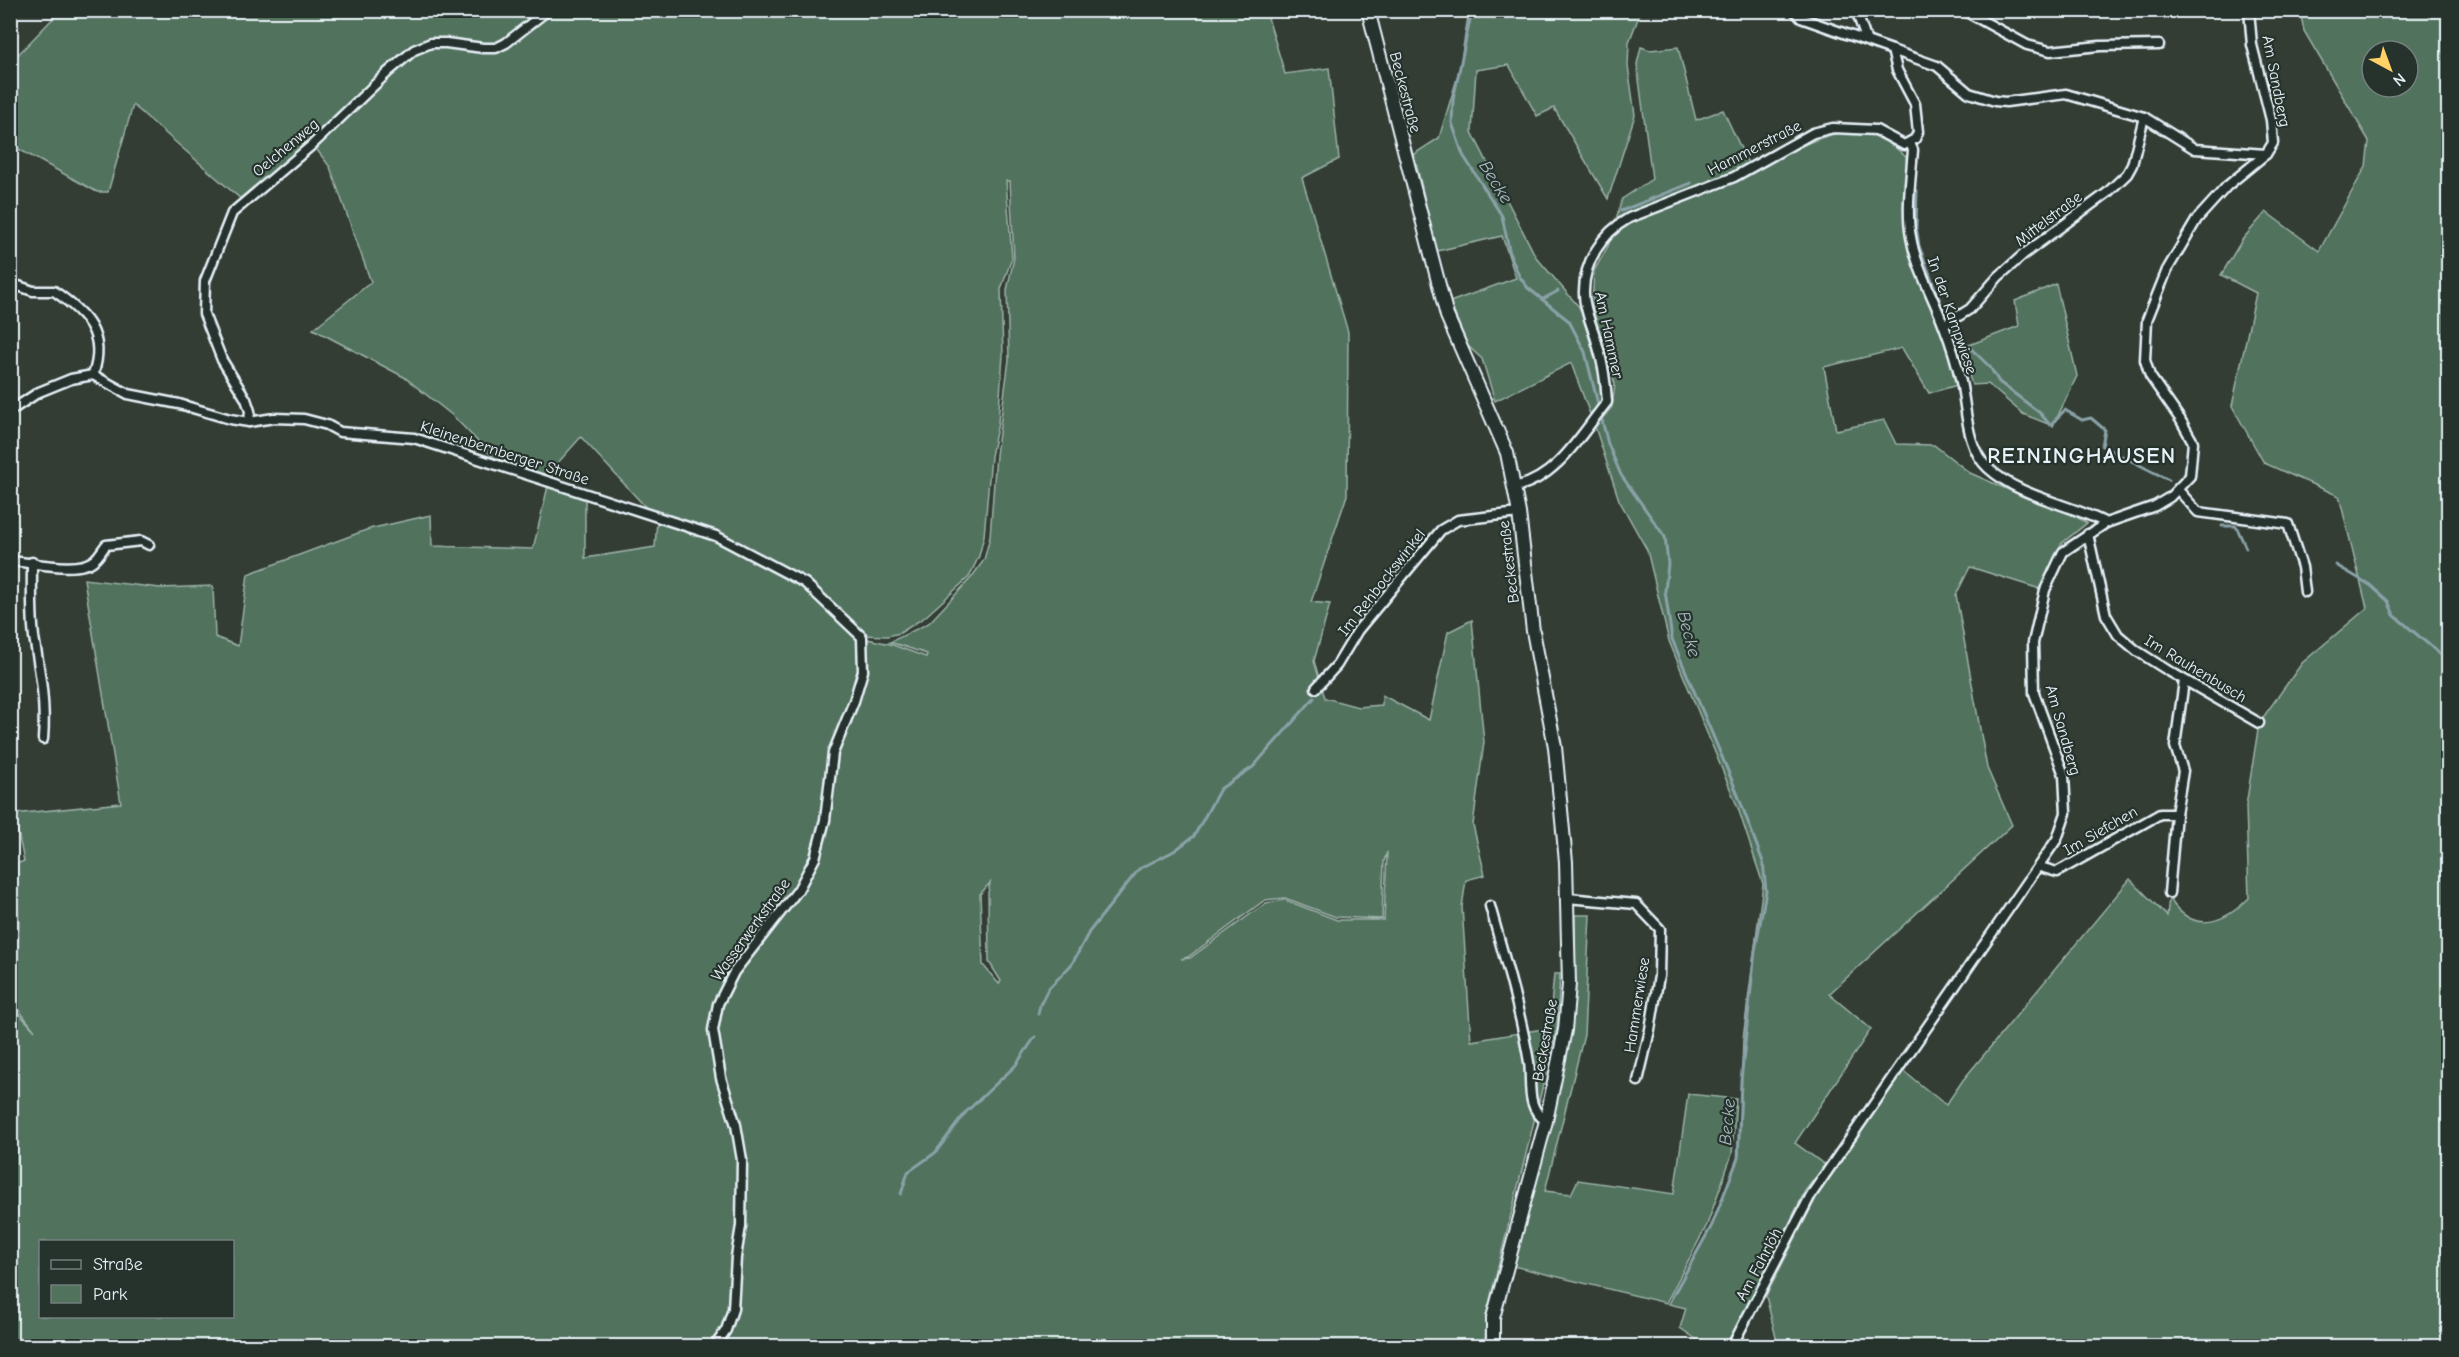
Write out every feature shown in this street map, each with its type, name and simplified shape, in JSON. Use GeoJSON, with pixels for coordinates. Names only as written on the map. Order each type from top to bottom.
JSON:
{"type":"FeatureCollection","features":[{"type":"Feature","properties":{"kind":"main road","name":"Beckestraße"},"geometry":{"type":"LineString","coordinates":[[1369,15],[1447,316],[1507,453],[1519,513],[1533,631],[1555,747],[1566,862],[1569,984],[1565,1030],[1546,1120],[1493,1318],[1493,1347]]}},
{"type":"Feature","properties":{"kind":"street","name":"Oelchenweg"},"geometry":{"type":"LineString","coordinates":[[249,422],[250,411],[246,399],[222,360],[204,314],[205,281],[231,213],[312,145],[414,50],[431,43],[496,48],[506,43],[548,10]]}},
{"type":"Feature","properties":{"kind":"street"},"geometry":{"type":"LineString","coordinates":[[1794,10],[1801,18],[1866,39],[1937,66],[1969,93],[1995,101],[2006,102],[2066,94],[2144,117],[2195,149],[2266,154]]}},
{"type":"Feature","properties":{"kind":"street"},"geometry":{"type":"LineString","coordinates":[[1856,10],[1866,39]]}},
{"type":"Feature","properties":{"kind":"street"},"geometry":{"type":"LineString","coordinates":[[1963,10],[2027,45],[2050,51],[2100,46],[2159,45]]}},
{"type":"Feature","properties":{"kind":"street","name":"Am Sandberg"},"geometry":{"type":"LineString","coordinates":[[2249,10],[2252,45],[2273,131],[2273,143],[2266,154]]}},
{"type":"Feature","properties":{"kind":"street"},"geometry":{"type":"LineString","coordinates":[[1892,50],[1897,70],[1915,104],[1918,132],[1911,143]]}},
{"type":"Feature","properties":{"kind":"street","name":"Mittelstraße"},"geometry":{"type":"LineString","coordinates":[[1944,325],[1970,309],[1998,277],[2024,254],[2107,193],[2127,174],[2132,165],[2144,117]]}},
{"type":"Feature","properties":{"kind":"street","name":"Hammerstraße"},"geometry":{"type":"LineString","coordinates":[[1617,226],[1629,218],[1734,177],[1813,133],[1833,128],[1863,128],[1876,130],[1905,145],[1911,143]]}},
{"type":"Feature","properties":{"kind":"street","name":"In der Kampwiese"},"geometry":{"type":"LineString","coordinates":[[1911,143],[1910,236],[1926,286],[1944,325],[1978,456],[1988,468],[2024,492],[2086,512],[2106,523]]}},
{"type":"Feature","properties":{"kind":"street"},"geometry":{"type":"LineString","coordinates":[[2266,154],[2227,186],[2197,219],[2167,270],[2147,320],[2145,360],[2150,376],[2193,442],[2190,476],[2178,491],[2191,507],[2201,513],[2288,524],[2302,567],[2305,592]]}},
{"type":"Feature","properties":{"kind":"street","name":"Am Hammer"},"geometry":{"type":"LineString","coordinates":[[1514,487],[1529,484],[1551,469],[1607,402],[1606,384],[1598,345],[1586,308],[1584,293],[1587,272],[1593,257],[1601,242],[1617,226]]}},
{"type":"Feature","properties":{"kind":"street"},"geometry":{"type":"LineString","coordinates":[[10,284],[33,291],[54,291],[83,317],[95,331],[98,340],[97,364],[93,375],[71,379],[39,392],[10,411]]}},
{"type":"Feature","properties":{"kind":"street","name":"Kleinenbernberger Straße"},"geometry":{"type":"LineString","coordinates":[[93,375],[128,394],[249,422],[274,418],[304,419],[327,425],[340,432],[414,438],[716,536],[805,583],[862,637]]}},
{"type":"Feature","properties":{"kind":"street","name":"Am Sandberg"},"geometry":{"type":"LineString","coordinates":[[1811,1195],[2058,838],[2066,813],[2064,775],[2034,693],[2033,642],[2045,590],[2063,552],[2106,523],[2155,506],[2178,491]]}},
{"type":"Feature","properties":{"kind":"street","name":"Im Rehbockswinkel"},"geometry":{"type":"LineString","coordinates":[[1316,688],[1337,666],[1358,630],[1441,530],[1458,520],[1519,513]]}},
{"type":"Feature","properties":{"kind":"street","name":"Im Rauhenbusch"},"geometry":{"type":"LineString","coordinates":[[2088,534],[2106,615],[2118,635],[2137,651],[2184,681],[2259,723]]}},
{"type":"Feature","properties":{"kind":"street"},"geometry":{"type":"LineString","coordinates":[[10,561],[66,567],[84,566],[93,561],[106,545],[141,540],[149,545]]}},
{"type":"Feature","properties":{"kind":"street"},"geometry":{"type":"LineString","coordinates":[[32,562],[34,636],[43,683],[45,716],[43,739]]}},
{"type":"Feature","properties":{"kind":"street","name":"Wasserwerkstraße"},"geometry":{"type":"LineString","coordinates":[[715,1347],[726,1330],[734,1309],[736,1257],[741,1226],[742,1160],[736,1125],[721,1078],[713,1030],[718,1004],[734,972],[798,890],[815,858],[825,820],[833,753],[854,702],[863,670],[862,637]]}},
{"type":"Feature","properties":{"kind":"street"},"geometry":{"type":"LineString","coordinates":[[2169,893],[2176,814],[2183,771],[2175,746],[2184,681]]}},
{"type":"Feature","properties":{"kind":"street","name":"Im Siefchen"},"geometry":{"type":"LineString","coordinates":[[2040,867],[2057,872],[2160,814],[2176,814]]}},
{"type":"Feature","properties":{"kind":"street","name":"Hammerwiese"},"geometry":{"type":"LineString","coordinates":[[1568,898],[1636,904],[1660,929],[1659,976],[1638,1081]]}},
{"type":"Feature","properties":{"kind":"street","name":"Beckestraße"},"geometry":{"type":"LineString","coordinates":[[1490,906],[1521,1022],[1529,1064],[1532,1105],[1536,1114],[1546,1120]]}},
{"type":"Feature","properties":{"kind":"street","name":"Am Fahrlöh"},"geometry":{"type":"LineString","coordinates":[[1732,1347],[1811,1195]]}},
{"type":"Feature","properties":{"kind":"green space"},"geometry":{"type":"Polygon","coordinates":[[[60,11],[546,11],[496,46],[464,43],[414,49],[329,128],[242,200],[133,105],[108,192],[97,192],[11,145],[10,63],[60,11]]]}},
{"type":"Feature","properties":{"kind":"green space"},"geometry":{"type":"Polygon","coordinates":[[[550,11],[1266,11],[1285,74],[1329,68],[1339,159],[1302,178],[1348,332],[1347,495],[1311,602],[1330,604],[1314,661],[1325,698],[1358,707],[1382,705],[1382,695],[1429,720],[1448,632],[1472,620],[1484,742],[1473,825],[1485,875],[1466,880],[1462,907],[1471,1041],[1549,1028],[1554,974],[1560,974],[1557,1028],[1486,1316],[1485,1346],[1417,1346],[1409,1338],[1401,1346],[11,1346],[10,875],[16,924],[13,1007],[35,1031],[16,1006],[19,924],[14,865],[24,861],[14,814],[121,803],[84,579],[160,588],[213,586],[215,637],[238,646],[248,574],[369,529],[431,515],[432,546],[533,549],[548,486],[585,496],[585,558],[655,547],[657,520],[714,539],[803,585],[858,639],[866,671],[863,638],[890,644],[926,657],[927,654],[890,642],[929,623],[971,578],[984,560],[990,537],[996,455],[1009,360],[1007,290],[1014,258],[1010,181],[1006,181],[1012,258],[1001,289],[1003,355],[998,423],[991,456],[984,536],[979,556],[969,577],[925,617],[900,633],[887,636],[863,635],[807,579],[717,534],[652,514],[581,437],[547,475],[493,457],[453,416],[404,377],[313,329],[371,282],[330,167],[314,146],[415,52],[432,45],[495,50],[550,11]],[[1387,852],[1384,861],[1382,919],[1336,917],[1285,898],[1265,900],[1188,957],[1181,959],[1190,958],[1266,903],[1285,900],[1337,920],[1384,920],[1387,852]],[[990,883],[980,894],[983,965],[999,984],[1001,981],[989,962],[988,893],[990,883]]]}},
{"type":"Feature","properties":{"kind":"green space"},"geometry":{"type":"Polygon","coordinates":[[[1469,11],[1641,11],[1629,42],[1628,66],[1635,115],[1608,199],[1554,108],[1537,116],[1509,65],[1476,70],[1472,132],[1536,257],[1580,308],[1602,381],[1603,400],[1590,414],[1571,363],[1495,401],[1482,359],[1468,346],[1450,302],[1516,278],[1502,236],[1437,251],[1414,154],[1439,138],[1459,72],[1469,11]]]}},
{"type":"Feature","properties":{"kind":"green space"},"geometry":{"type":"Polygon","coordinates":[[[2300,11],[2448,11],[2448,1346],[1778,1346],[1766,1296],[1817,1196],[1902,1070],[1946,1105],[1963,1080],[2130,879],[2167,916],[2169,898],[2178,910],[2198,921],[2208,922],[2219,919],[2249,898],[2246,806],[2259,723],[2302,663],[2367,608],[2339,496],[2264,463],[2232,406],[2256,293],[2221,275],[2242,240],[2266,212],[2319,251],[2366,166],[2369,141],[2304,31],[2300,11]]]}},
{"type":"Feature","properties":{"kind":"green space"},"geometry":{"type":"Polygon","coordinates":[[[1641,47],[1650,50],[1678,47],[1696,120],[1723,110],[1752,172],[1797,148],[1830,135],[1847,132],[1863,132],[1879,137],[1906,157],[1911,199],[1910,236],[1961,384],[1929,393],[1902,348],[1824,367],[1836,430],[1884,420],[1896,444],[1934,445],[1970,473],[2018,494],[2064,510],[2087,523],[2061,544],[2040,589],[1970,567],[1956,595],[1987,768],[2012,825],[1829,994],[1871,1029],[1795,1143],[1825,1165],[1805,1191],[1729,1346],[1706,1346],[1680,1328],[1686,1308],[1669,1304],[1712,1225],[1739,1154],[1743,1039],[1763,884],[1738,808],[1669,641],[1647,550],[1619,500],[1595,427],[1612,407],[1615,384],[1592,307],[1594,271],[1608,246],[1622,199],[1652,179],[1637,64],[1641,47]]]}},
{"type":"Feature","properties":{"kind":"green space"},"geometry":{"type":"Polygon","coordinates":[[[2056,284],[2077,376],[2053,426],[2023,414],[1988,384],[1972,385],[1961,348],[2019,326],[2015,301],[2056,284]]]}},
{"type":"Feature","properties":{"kind":"green space"},"geometry":{"type":"Polygon","coordinates":[[[1575,915],[1590,915],[1584,1035],[1545,1191],[1571,1194],[1578,1180],[1674,1194],[1688,1094],[1736,1099],[1732,1154],[1707,1225],[1666,1303],[1513,1266],[1546,1149],[1571,1030],[1575,987],[1575,915]]]}},
{"type":"Feature","properties":{"kind":"waterway","name":"Becke"},"geometry":{"type":"LineString","coordinates":[[1472,10],[1453,100],[1452,123],[1463,155],[1502,216],[1510,254],[1519,276],[1528,288],[1569,321],[1585,352],[1608,444],[1621,475],[1665,537],[1668,564],[1665,591],[1672,639],[1736,790],[1763,862],[1766,891],[1755,951],[1741,1080],[1738,1158],[1712,1225],[1672,1297]]}},
{"type":"Feature","properties":{"kind":"waterway"},"geometry":{"type":"LineString","coordinates":[[1621,211],[1691,183]]}},
{"type":"Feature","properties":{"kind":"waterway"},"geometry":{"type":"LineString","coordinates":[[1917,191],[1916,226],[1919,246],[1944,312]]}},
{"type":"Feature","properties":{"kind":"waterway"},"geometry":{"type":"LineString","coordinates":[[1543,299],[1558,291]]}},
{"type":"Feature","properties":{"kind":"waterway"},"geometry":{"type":"LineString","coordinates":[[1960,338],[1990,367],[1999,382],[2040,413],[2050,425],[2065,410],[2082,420],[2091,418],[2105,430],[2102,446],[2169,480]]}},
{"type":"Feature","properties":{"kind":"waterway"},"geometry":{"type":"LineString","coordinates":[[2222,526],[2236,526],[2246,548]]}},
{"type":"Feature","properties":{"kind":"waterway"},"geometry":{"type":"LineString","coordinates":[[2336,565],[2370,585],[2388,601],[2394,615],[2448,661]]}},
{"type":"Feature","properties":{"kind":"waterway"},"geometry":{"type":"LineString","coordinates":[[1038,1014],[1048,989],[1072,964],[1089,932],[1139,869],[1174,851],[1194,836],[1220,789],[1253,767],[1314,698]]}},
{"type":"Feature","properties":{"kind":"waterway"},"geometry":{"type":"LineString","coordinates":[[901,1194],[908,1172],[935,1153],[966,1112],[1015,1066],[1035,1037]]}},
{"type":"Feature","properties":{"kind":"district","name":"REININGHAUSEN"},"geometry":{"type":"Point","coordinates":[2082,455]}}]}
